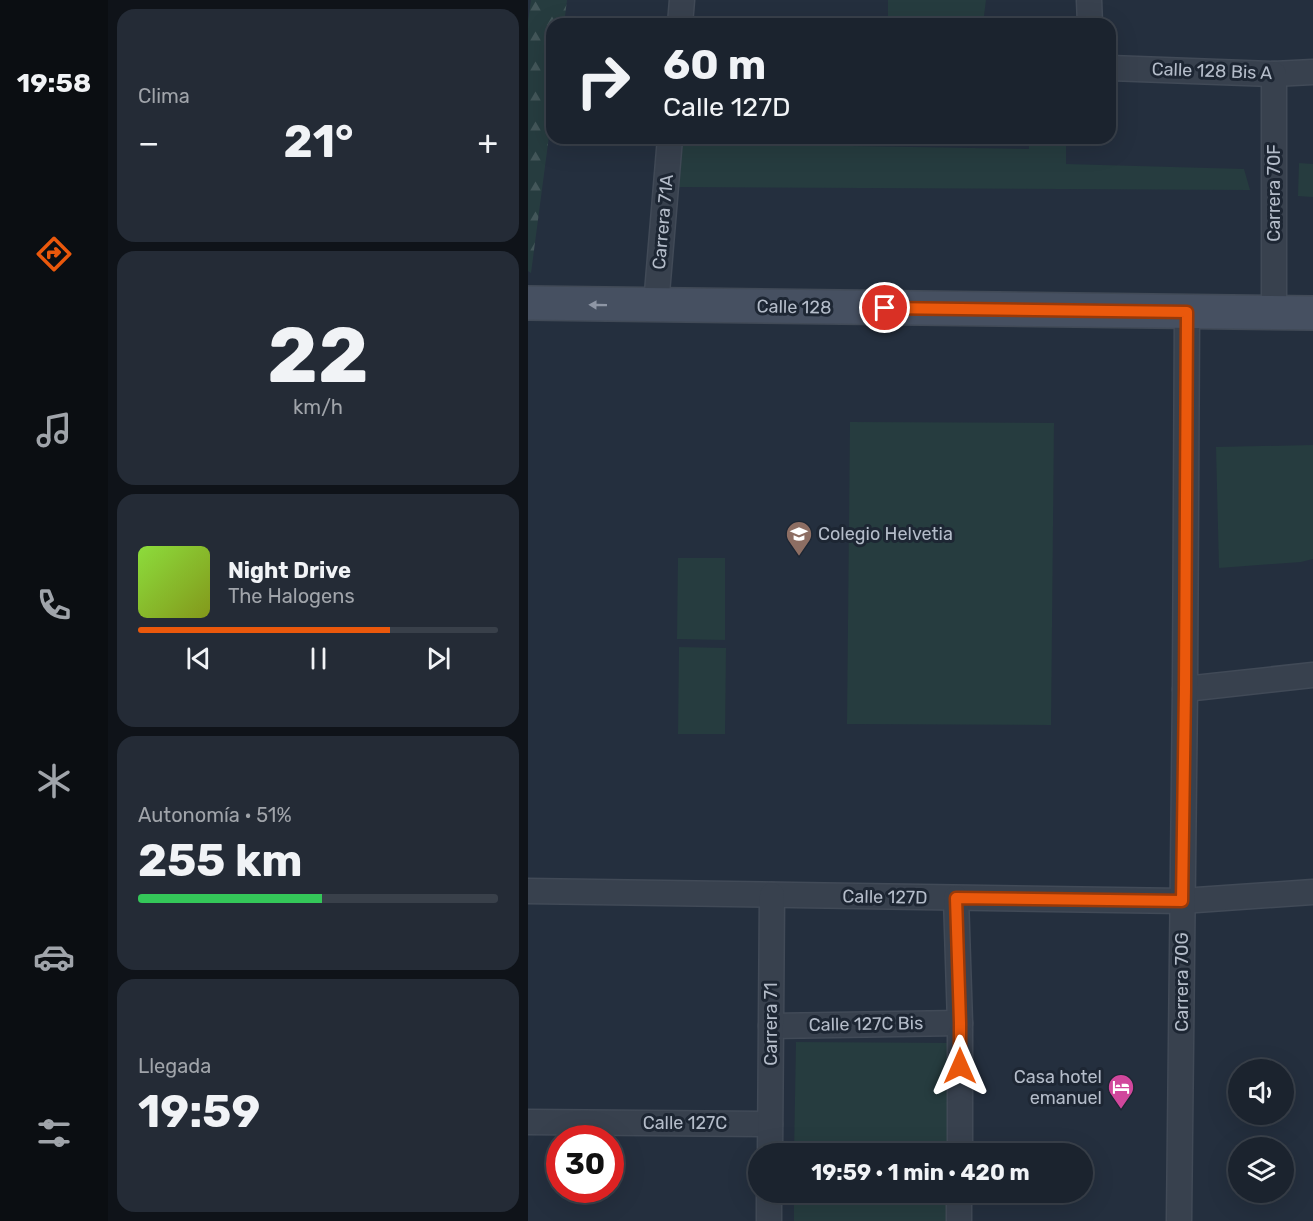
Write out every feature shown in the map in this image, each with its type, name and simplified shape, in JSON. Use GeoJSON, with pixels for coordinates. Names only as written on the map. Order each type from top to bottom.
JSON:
{"type":"FeatureCollection","features":[{"type":"Feature","properties":{"kind":"street"},"geometry":{"type":"LineString","coordinates":[[680,18],[681,0]]}},
{"type":"Feature","properties":{"kind":"street"},"geometry":{"type":"LineString","coordinates":[[1089,0],[1090,18]]}},
{"type":"Feature","properties":{"kind":"street","name":"Calle 128 Bis A"},"geometry":{"type":"LineString","coordinates":[[1116,68],[1274,74],[1313,72]]}},
{"type":"Feature","properties":{"kind":"street","name":"Carrera 70F"},"geometry":{"type":"LineString","coordinates":[[1274,74],[1274,313]]}},
{"type":"Feature","properties":{"kind":"street","name":"Carrera 71A"},"geometry":{"type":"LineString","coordinates":[[656,305],[669,144]]}},
{"type":"Feature","properties":{"kind":"street","name":"Calle 128"},"geometry":{"type":"LineString","coordinates":[[528,303],[1313,313]]}},
{"type":"Feature","properties":{"kind":"street","name":"Carrera 70G"},"geometry":{"type":"LineString","coordinates":[[1179,1221],[1187,312]]}},
{"type":"Feature","properties":{"kind":"street"},"geometry":{"type":"LineString","coordinates":[[1185,689],[1313,675]]}},
{"type":"Feature","properties":{"kind":"street","name":"Calle 127D"},"geometry":{"type":"LineString","coordinates":[[528,891],[1182,901],[1313,892]]}},
{"type":"Feature","properties":{"kind":"street","name":"Carrera 71"},"geometry":{"type":"LineString","coordinates":[[770,1143],[772,895]]}},
{"type":"Feature","properties":{"kind":"street"},"geometry":{"type":"LineString","coordinates":[[956,898],[960,1023],[960,1143]]}},
{"type":"Feature","properties":{"kind":"street","name":"Calle 127C Bis"},"geometry":{"type":"LineString","coordinates":[[771,1026],[960,1023]]}},
{"type":"Feature","properties":{"kind":"street","name":"Calle 127C"},"geometry":{"type":"LineString","coordinates":[[528,1122],[770,1124]]}},
{"type":"Feature","properties":{"kind":"street"},"geometry":{"type":"LineString","coordinates":[[769,1203],[769,1221]]}},
{"type":"Feature","properties":{"kind":"street"},"geometry":{"type":"LineString","coordinates":[[959,1221],[960,1203]]}},
{"type":"Feature","properties":{"kind":"green space"},"geometry":{"type":"Polygon","coordinates":[[[531,0],[567,0],[565,18],[546,18],[546,144],[548,144],[531,273],[528,271],[528,22],[531,0]]]}},
{"type":"Feature","properties":{"kind":"green space"},"geometry":{"type":"Polygon","coordinates":[[[888,0],[986,0],[984,18],[888,18],[888,0]]]}},
{"type":"Feature","properties":{"kind":"green space"},"geometry":{"type":"Polygon","coordinates":[[[681,144],[1029,149],[1029,144],[1066,144],[1066,164],[1244,169],[1250,190],[676,187],[681,144]]]}},
{"type":"Feature","properties":{"kind":"green space"},"geometry":{"type":"Polygon","coordinates":[[[1299,163],[1313,164],[1313,197],[1298,196],[1299,163]]]}},
{"type":"Feature","properties":{"kind":"green space"},"geometry":{"type":"Polygon","coordinates":[[[850,422],[1054,423],[1051,725],[847,724],[850,422]]]}},
{"type":"Feature","properties":{"kind":"green space"},"geometry":{"type":"Polygon","coordinates":[[[1313,445],[1313,559],[1301,562],[1219,568],[1216,447],[1313,445]]]}},
{"type":"Feature","properties":{"kind":"green space"},"geometry":{"type":"Polygon","coordinates":[[[678,558],[725,558],[725,640],[677,639],[678,558]]]}},
{"type":"Feature","properties":{"kind":"green space"},"geometry":{"type":"Polygon","coordinates":[[[679,647],[726,648],[725,734],[678,734],[679,647]]]}},
{"type":"Feature","properties":{"kind":"green space"},"geometry":{"type":"Polygon","coordinates":[[[796,1042],[953,1043],[951,1143],[794,1143],[796,1042]]]}},
{"type":"Feature","properties":{"kind":"green space"},"geometry":{"type":"Polygon","coordinates":[[[794,1203],[951,1203],[950,1221],[794,1221],[794,1203]]]}},
{"type":"Feature","properties":{"kind":"place","name":"Colegio Helvetia"},"geometry":{"type":"Point","coordinates":[799,557]}},
{"type":"Feature","properties":{"kind":"place","name":"Casa hotel emanuel"},"geometry":{"type":"Point","coordinates":[1121,1110]}},
{"type":"Feature","properties":{"kind":"route"},"geometry":{"type":"LineString","coordinates":[[885,308],[1187,312],[1182,901],[956,898],[960,1066]]}}]}
